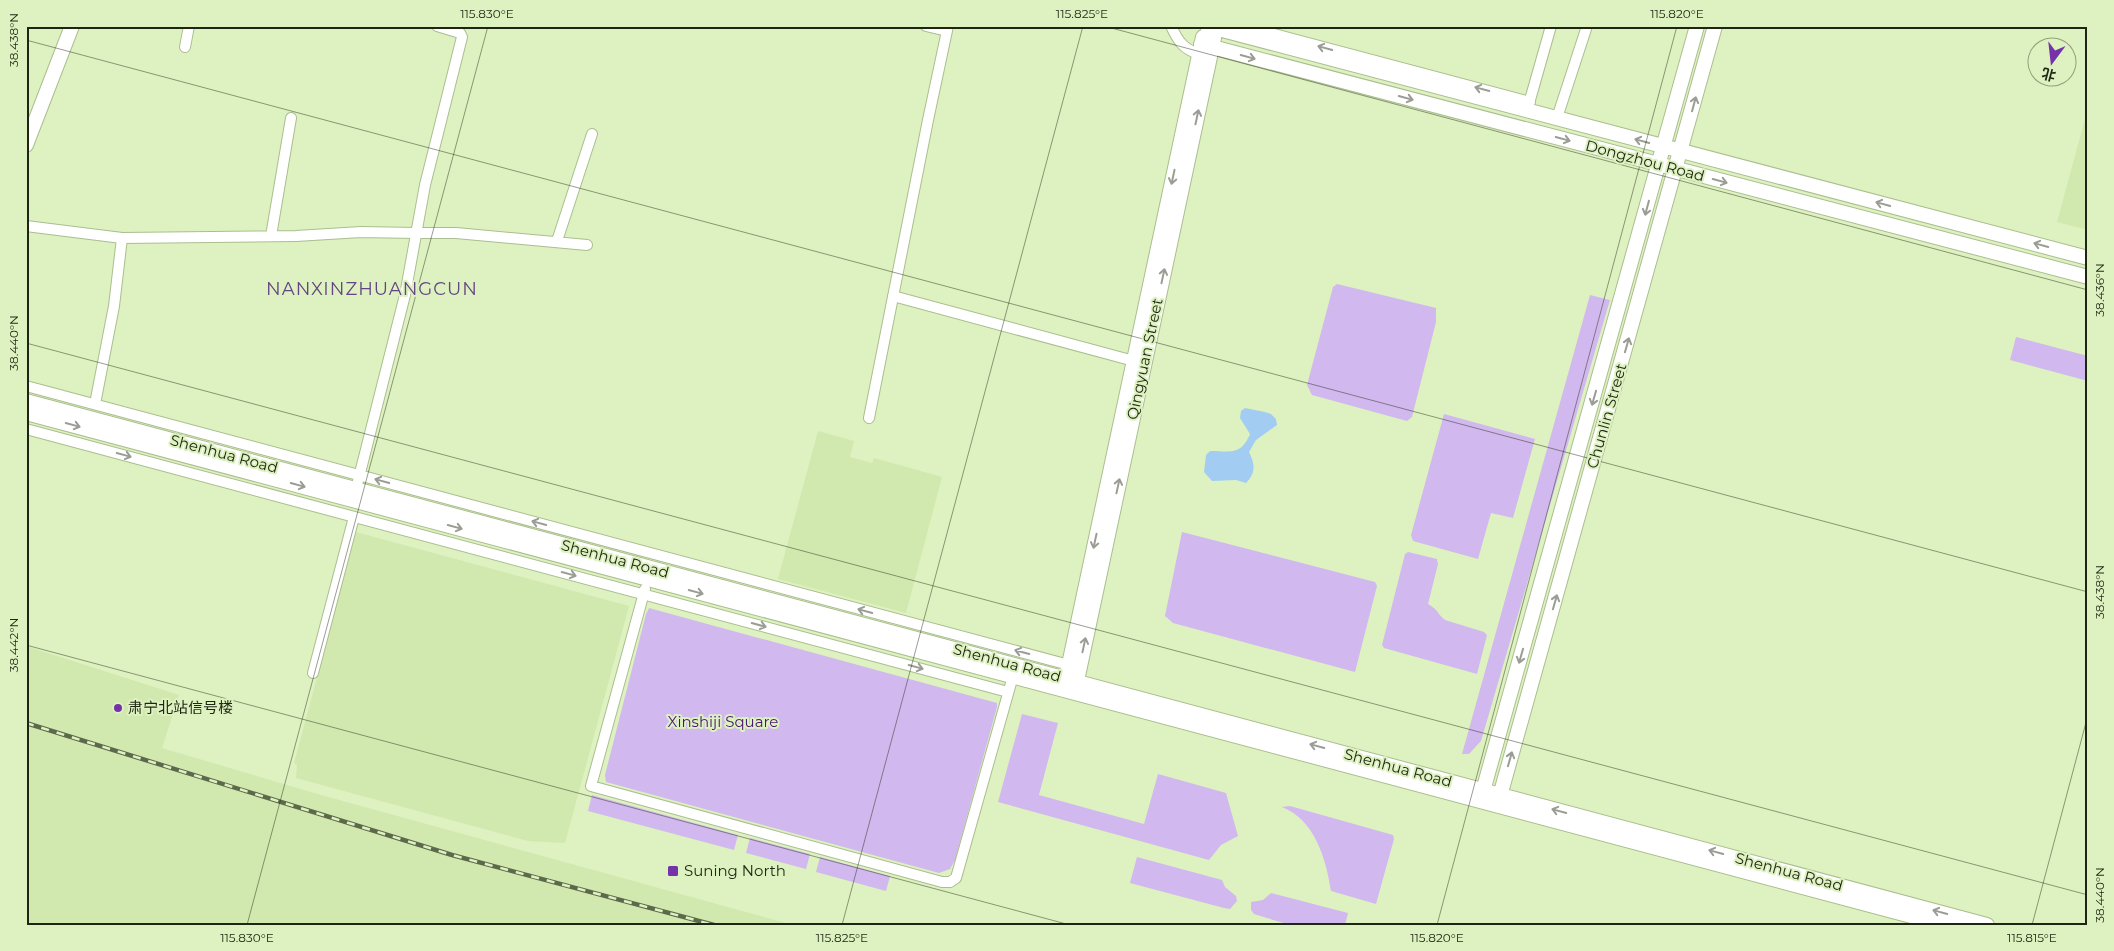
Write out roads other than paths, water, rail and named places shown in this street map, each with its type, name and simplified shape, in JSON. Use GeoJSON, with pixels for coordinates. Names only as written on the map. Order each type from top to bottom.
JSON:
{"type":"FeatureCollection","features":[{"type":"Feature","properties":{"kind":"main road"},"geometry":{"type":"LineString","coordinates":[[26,145],[72,26]]}},
{"type":"Feature","properties":{"kind":"main road","name":"Chunlin Street"},"geometry":{"type":"LineString","coordinates":[[1482,796],[1697,26]]}},
{"type":"Feature","properties":{"kind":"main road","name":"Chunlin Street"},"geometry":{"type":"LineString","coordinates":[[1499,800],[1716,26]]}},
{"type":"Feature","properties":{"kind":"main road","name":"Qingyuan Street"},"geometry":{"type":"LineString","coordinates":[[1070,686],[1069,665],[1134,361],[1204,49],[1211,27]]}},
{"type":"Feature","properties":{"kind":"main road","name":"Dongzhou Road"},"geometry":{"type":"LineString","coordinates":[[1211,27],[1268,34],[1528,106],[1557,118],[2088,258]]}},
{"type":"Feature","properties":{"kind":"main road","name":"Qingyuan Street"},"geometry":{"type":"LineString","coordinates":[[1070,686],[1204,49]]}},
{"type":"Feature","properties":{"kind":"main road","name":"Dongzhou Road"},"geometry":{"type":"LineString","coordinates":[[1204,49],[1676,169],[2088,278]]}},
{"type":"Feature","properties":{"kind":"main road","name":"Shenhua Road"},"geometry":{"type":"LineString","coordinates":[[26,401],[356,489],[1070,686],[1482,796],[1987,925]]}},
{"type":"Feature","properties":{"kind":"main road","name":"Shenhua Road"},"geometry":{"type":"LineString","coordinates":[[26,413],[1013,676],[1070,686]]}},
{"type":"Feature","properties":{"kind":"main road","name":"Shenhua Road"},"geometry":{"type":"LineString","coordinates":[[1499,800],[1945,925]]}},
{"type":"Feature","properties":{"kind":"street"},"geometry":{"type":"LineString","coordinates":[[185,47],[188,26]]}},
{"type":"Feature","properties":{"kind":"street"},"geometry":{"type":"LineString","coordinates":[[356,489],[405,296],[416,232],[462,37],[460,33],[436,26]]}},
{"type":"Feature","properties":{"kind":"street"},"geometry":{"type":"LineString","coordinates":[[869,418],[948,28],[926,26]]}},
{"type":"Feature","properties":{"kind":"street"},"geometry":{"type":"LineString","coordinates":[[1171,26],[1177,40],[1183,47],[1188,50],[1204,49]]}},
{"type":"Feature","properties":{"kind":"street"},"geometry":{"type":"LineString","coordinates":[[1244,26],[1268,34]]}},
{"type":"Feature","properties":{"kind":"street"},"geometry":{"type":"LineString","coordinates":[[1528,106],[1551,26]]}},
{"type":"Feature","properties":{"kind":"street"},"geometry":{"type":"LineString","coordinates":[[1557,118],[1587,26]]}},
{"type":"Feature","properties":{"kind":"street"},"geometry":{"type":"LineString","coordinates":[[271,236],[291,118]]}},
{"type":"Feature","properties":{"kind":"street"},"geometry":{"type":"LineString","coordinates":[[557,241],[592,134]]}},
{"type":"Feature","properties":{"kind":"street"},"geometry":{"type":"LineString","coordinates":[[26,226],[122,238],[416,232],[456,233],[557,241],[587,246]]}},
{"type":"Feature","properties":{"kind":"street"},"geometry":{"type":"LineString","coordinates":[[95,404],[114,306],[122,238]]}},
{"type":"Feature","properties":{"kind":"street"},"geometry":{"type":"LineString","coordinates":[[893,296],[1134,361]]}},
{"type":"Feature","properties":{"kind":"street"},"geometry":{"type":"LineString","coordinates":[[26,386],[1069,665]]}},
{"type":"Feature","properties":{"kind":"street"},"geometry":{"type":"LineString","coordinates":[[26,429],[1008,692]]}},
{"type":"Feature","properties":{"kind":"street"},"geometry":{"type":"LineString","coordinates":[[313,673],[354,517]]}},
{"type":"Feature","properties":{"kind":"street"},"geometry":{"type":"LineString","coordinates":[[648,579],[591,786],[942,882],[950,882],[956,878],[1013,676]]}},
{"type":"Feature","properties":{"kind":"water"},"geometry":{"type":"Polygon","coordinates":[[[1245,408],[1271,414],[1276,419],[1277,425],[1256,440],[1249,452],[1254,468],[1252,476],[1246,483],[1236,480],[1212,481],[1204,472],[1206,455],[1210,451],[1234,451],[1243,446],[1250,434],[1240,418],[1241,411],[1245,408]]]}},
{"type":"Feature","properties":{"kind":"railway"},"geometry":{"type":"LineString","coordinates":[[26,723],[452,855],[714,925]]}},
{"type":"Feature","properties":{"kind":"place","name":"肃宁北站信号楼"},"geometry":{"type":"Point","coordinates":[118,708]}},
{"type":"Feature","properties":{"kind":"place","name":"Suning North"},"geometry":{"type":"Point","coordinates":[673,871]}},
{"type":"Feature","properties":{"kind":"district","name":"NANXINZHUANGCUN"},"geometry":{"type":"Point","coordinates":[372,289]}},
{"type":"Feature","properties":{"kind":"park label","name":"Xinshiji Square"},"geometry":{"type":"Point","coordinates":[723,722]}}]}
